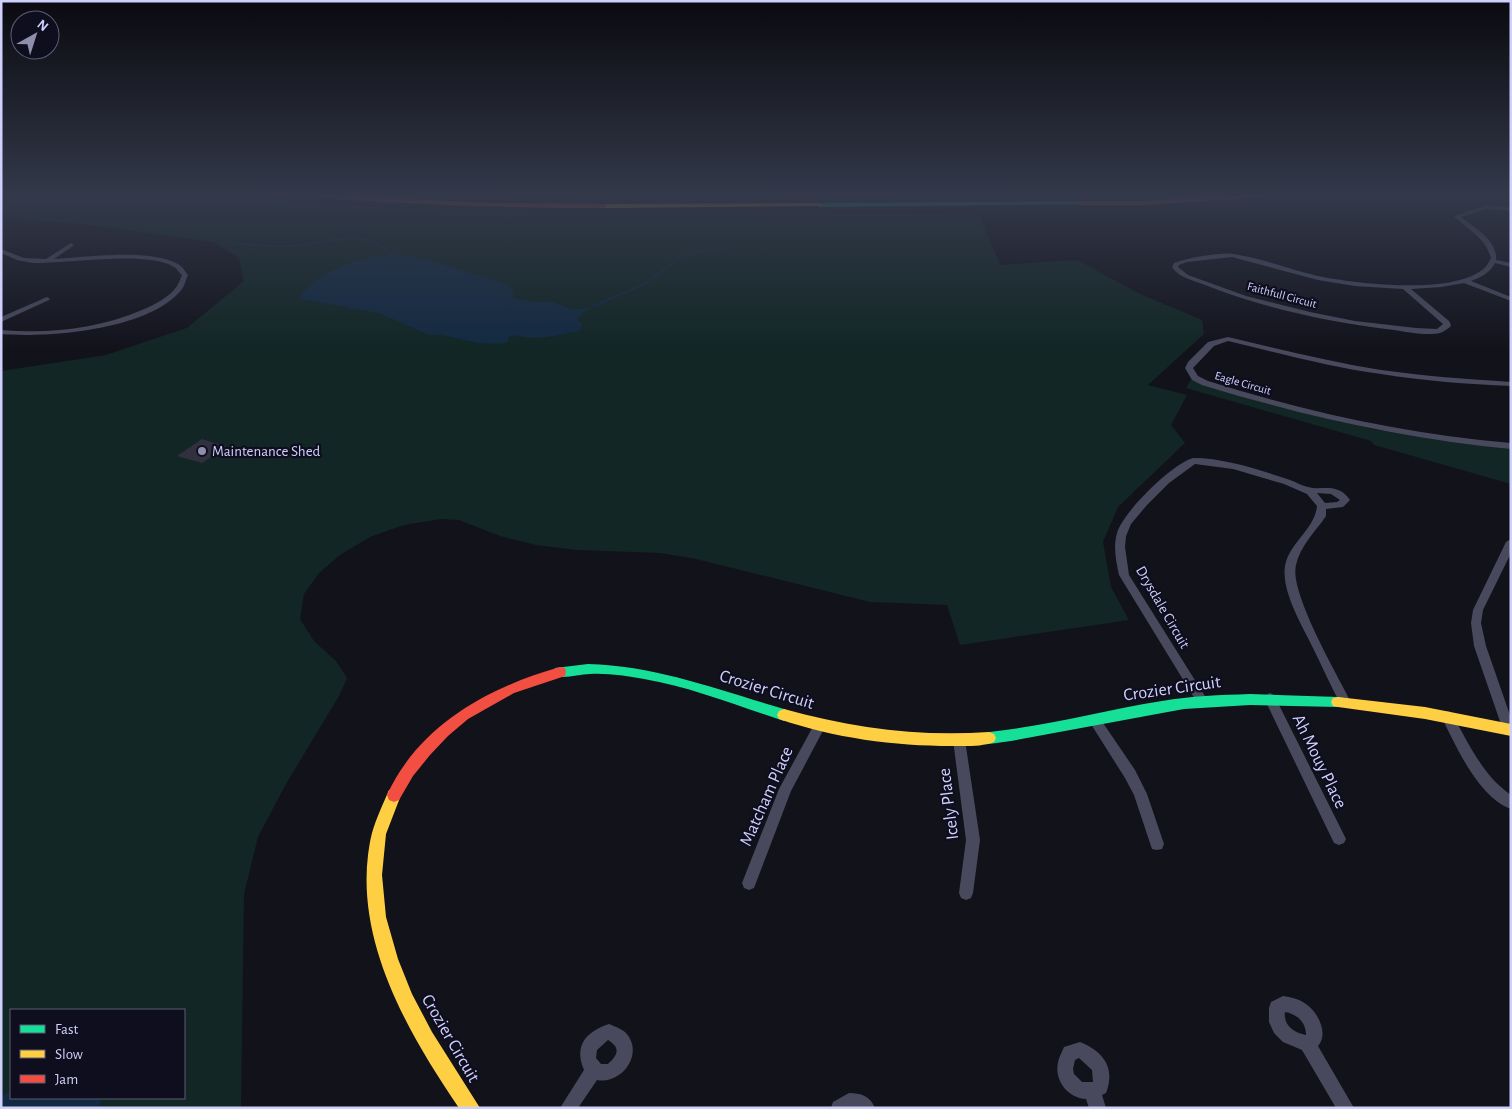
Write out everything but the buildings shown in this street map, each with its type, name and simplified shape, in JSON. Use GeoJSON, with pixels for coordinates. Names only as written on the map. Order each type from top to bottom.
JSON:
{"type":"FeatureCollection","features":[{"type":"Feature","properties":{"kind":"street"},"geometry":{"type":"LineString","coordinates":[[46,262],[68,247]]}},
{"type":"Feature","properties":{"kind":"street"},"geometry":{"type":"LineString","coordinates":[[1466,281],[1487,270],[1493,261],[1490,247]]}},
{"type":"Feature","properties":{"kind":"street"},"geometry":{"type":"LineString","coordinates":[[1,251],[18,259],[46,262],[147,258],[170,262],[180,267],[185,275],[181,285],[173,294],[148,309],[120,320],[66,332],[1,332]]}},
{"type":"Feature","properties":{"kind":"street","name":"Faithfull Circuit"},"geometry":{"type":"LineString","coordinates":[[1405,287],[1445,321],[1447,326],[1444,329],[1433,331],[1395,328],[1295,311],[1249,299],[1208,285],[1181,273],[1175,267],[1176,264],[1186,260],[1232,255],[1318,278],[1355,284],[1430,287],[1466,281]]}},
{"type":"Feature","properties":{"kind":"street"},"geometry":{"type":"LineString","coordinates":[[1493,261],[1511,265]]}},
{"type":"Feature","properties":{"kind":"street"},"geometry":{"type":"LineString","coordinates":[[1466,281],[1511,299]]}},
{"type":"Feature","properties":{"kind":"street"},"geometry":{"type":"LineString","coordinates":[[1,320],[47,299]]}},
{"type":"Feature","properties":{"kind":"street","name":"Eagle Circuit"},"geometry":{"type":"LineString","coordinates":[[1511,384],[1442,380],[1380,372],[1320,361],[1228,339],[1211,344],[1191,364],[1190,368],[1195,378],[1206,384],[1299,410],[1398,431],[1511,446]]}},
{"type":"Feature","properties":{"kind":"street","name":"Drysdale Circuit"},"geometry":{"type":"LineString","coordinates":[[1202,701],[1124,575],[1120,559],[1120,544],[1126,524],[1135,512],[1182,466],[1193,461],[1214,461],[1290,483],[1308,491],[1322,506],[1340,505],[1345,500],[1342,496],[1331,490],[1308,491]]}},
{"type":"Feature","properties":{"kind":"street"},"geometry":{"type":"LineString","coordinates":[[1322,506],[1321,516],[1295,552],[1290,566],[1290,581],[1298,606],[1344,702]]}},
{"type":"Feature","properties":{"kind":"street"},"geometry":{"type":"LineString","coordinates":[[1510,730],[1480,646],[1476,623],[1478,610],[1511,542]]}},
{"type":"Feature","properties":{"kind":"street","name":"Crozier Circuit"},"geometry":{"type":"LineString","coordinates":[[471,1108],[451,1082],[419,1030],[395,977],[380,924],[374,884],[375,854],[381,824],[401,781],[425,749],[444,730],[476,705],[517,686],[558,673],[597,668],[646,673],[820,725],[892,738],[959,740],[1014,736],[1160,707],[1202,701],[1270,698],[1395,707],[1448,716],[1510,730]]}},
{"type":"Feature","properties":{"kind":"street","name":"Ah Mouy Place"},"geometry":{"type":"LineString","coordinates":[[1270,698],[1339,839]]}},
{"type":"Feature","properties":{"kind":"street"},"geometry":{"type":"LineString","coordinates":[[1448,716],[1477,772],[1488,786],[1511,803]]}},
{"type":"Feature","properties":{"kind":"street"},"geometry":{"type":"LineString","coordinates":[[1094,721],[1130,774],[1140,794],[1157,844]]}},
{"type":"Feature","properties":{"kind":"street","name":"Matcham Place"},"geometry":{"type":"LineString","coordinates":[[749,883],[786,789],[820,725]]}},
{"type":"Feature","properties":{"kind":"street","name":"Icely Place"},"geometry":{"type":"LineString","coordinates":[[959,740],[973,840],[966,893]]}},
{"type":"Feature","properties":{"kind":"street"},"geometry":{"type":"LineString","coordinates":[[1307,1043],[1346,1108]]}},
{"type":"Feature","properties":{"kind":"street"},"geometry":{"type":"LineString","coordinates":[[568,1108],[594,1070]]}},
{"type":"Feature","properties":{"kind":"street"},"geometry":{"type":"LineString","coordinates":[[839,1108],[849,1100],[859,1102],[867,1108]]}},
{"type":"Feature","properties":{"kind":"green space"},"geometry":{"type":"Polygon","coordinates":[[[221,247],[992,247],[1000,265],[1077,260],[1140,294],[1202,320],[1204,334],[1148,385],[1187,395],[1171,425],[1185,443],[1118,507],[1103,542],[1111,587],[1129,620],[960,645],[947,605],[870,602],[696,559],[660,553],[577,550],[536,545],[500,536],[459,520],[441,519],[404,525],[370,537],[340,555],[319,573],[304,594],[300,619],[314,641],[336,661],[347,678],[339,696],[286,784],[258,837],[244,894],[241,1108],[1,1108],[1,371],[106,355],[187,328],[244,281],[239,258],[221,247]]]}},
{"type":"Feature","properties":{"kind":"green space"},"geometry":{"type":"Polygon","coordinates":[[[1191,380],[1271,405],[1377,430],[1511,448],[1511,484],[1374,445],[1371,441],[1186,388],[1191,380]]]}},
{"type":"Feature","properties":{"kind":"water"},"geometry":{"type":"Polygon","coordinates":[[[391,254],[421,259],[497,280],[512,289],[514,298],[532,302],[553,302],[573,310],[594,307],[582,313],[578,320],[583,325],[579,331],[538,338],[513,336],[509,337],[508,342],[501,344],[477,343],[442,335],[429,335],[379,313],[300,299],[305,290],[314,281],[326,274],[353,262],[391,254]]]}},
{"type":"Feature","properties":{"kind":"water"},"geometry":{"type":"Polygon","coordinates":[[[10,1091],[10,1099],[101,1099],[100,1108],[1,1108],[1,1097],[10,1091]]]}},
{"type":"Feature","properties":{"kind":"waterway"},"geometry":{"type":"LineString","coordinates":[[383,247],[391,254]]}},
{"type":"Feature","properties":{"kind":"waterway"},"geometry":{"type":"LineString","coordinates":[[594,306],[645,284],[683,255],[724,247]]}},
{"type":"Feature","properties":{"kind":"waterway"},"geometry":{"type":"LineString","coordinates":[[593,306],[597,304]]}},
{"type":"Feature","properties":{"kind":"traffic: fast"},"geometry":{"type":"LineString","coordinates":[[560,672],[588,669],[617,670],[645,674],[674,680],[784,715]]}},
{"type":"Feature","properties":{"kind":"traffic: fast"},"geometry":{"type":"LineString","coordinates":[[989,738],[1011,736],[1184,703],[1250,699],[1338,702]]}},
{"type":"Feature","properties":{"kind":"traffic: slow"},"geometry":{"type":"LineString","coordinates":[[1338,702],[1425,713],[1511,730]]}},
{"type":"Feature","properties":{"kind":"traffic: slow"},"geometry":{"type":"LineString","coordinates":[[784,715],[834,728],[911,739],[963,740],[989,738]]}},
{"type":"Feature","properties":{"kind":"traffic: slow"},"geometry":{"type":"LineString","coordinates":[[394,795],[379,834],[374,875],[378,917],[389,959],[406,1000],[426,1039],[471,1108]]}},
{"type":"Feature","properties":{"kind":"traffic: jam"},"geometry":{"type":"LineString","coordinates":[[394,795],[408,772],[425,751],[443,732],[463,716],[509,689],[560,672]]}},
{"type":"Feature","properties":{"kind":"place","name":"Maintenance Shed"},"geometry":{"type":"Point","coordinates":[202,451]}}]}
